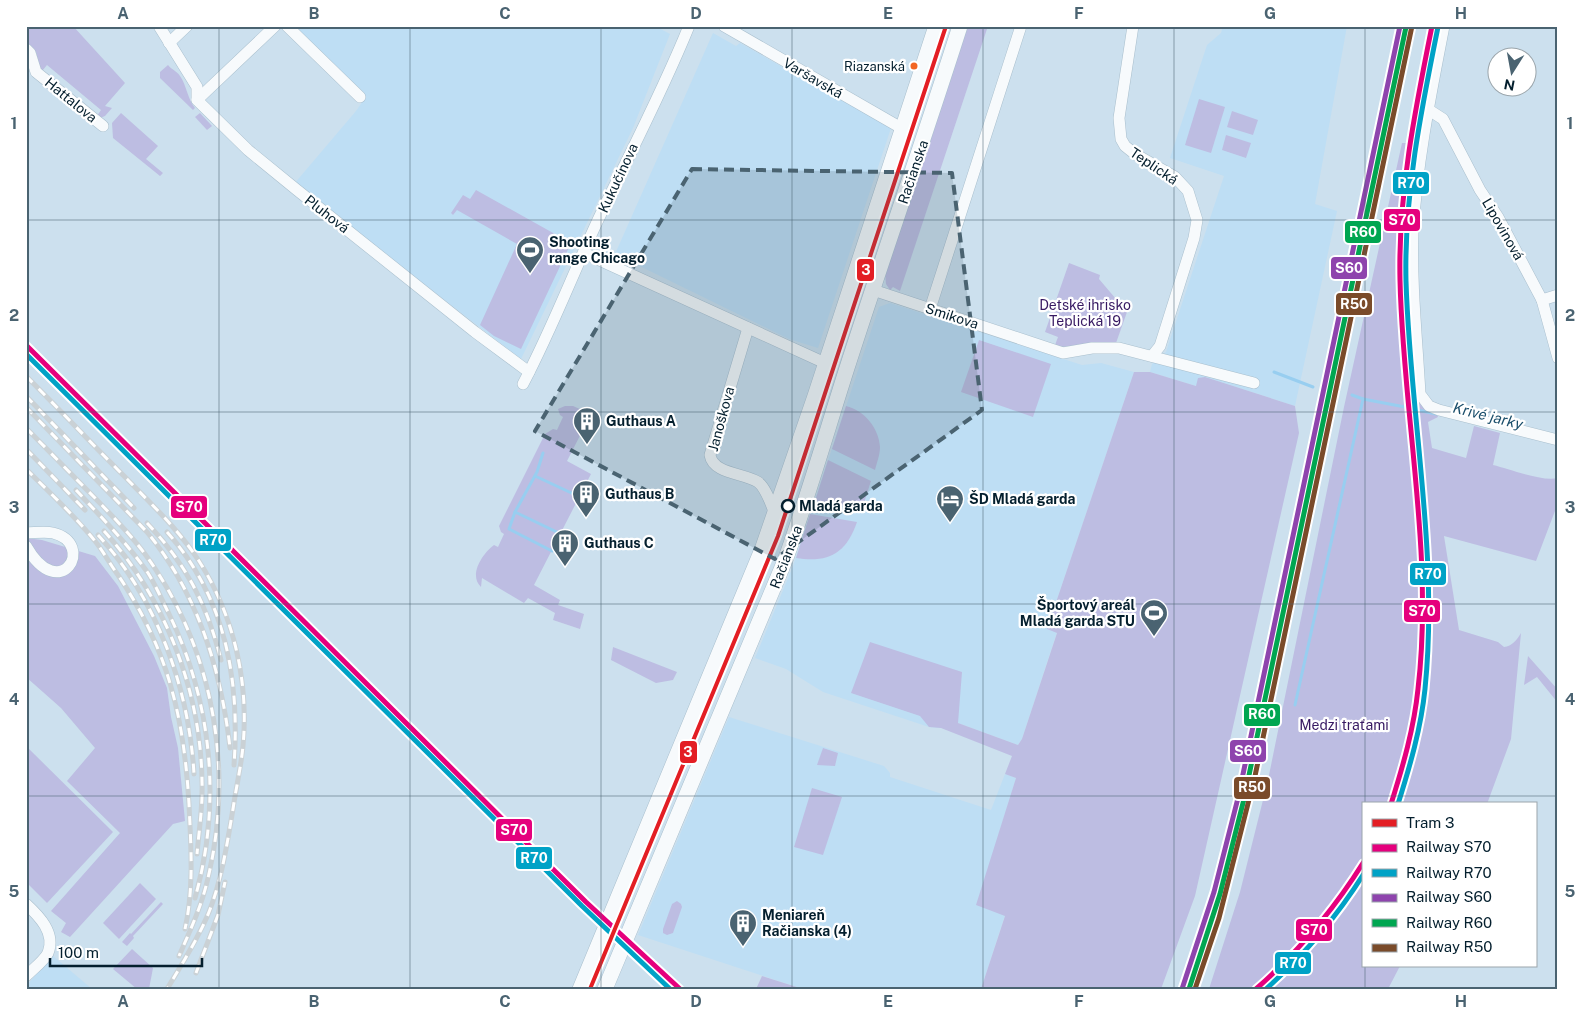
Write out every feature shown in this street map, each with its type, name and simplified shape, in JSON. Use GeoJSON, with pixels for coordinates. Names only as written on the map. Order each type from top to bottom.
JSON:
{"type":"FeatureCollection","features":[{"type":"Feature","properties":{"kind":"main road","name":"Račianska"},"geometry":{"type":"LineString","coordinates":[[580,989],[718,659],[775,514],[936,26]]}},
{"type":"Feature","properties":{"kind":"main road","name":"Račianska"},"geometry":{"type":"LineString","coordinates":[[605,989],[786,558],[805,505],[817,461],[960,26]]}},
{"type":"Feature","properties":{"kind":"street","name":"Pluhová"},"geometry":{"type":"LineString","coordinates":[[159,26],[197,87],[197,100],[248,150],[475,332],[529,372]]}},
{"type":"Feature","properties":{"kind":"street"},"geometry":{"type":"LineString","coordinates":[[169,44],[186,26]]}},
{"type":"Feature","properties":{"kind":"street"},"geometry":{"type":"LineString","coordinates":[[197,100],[275,26]]}},
{"type":"Feature","properties":{"kind":"street"},"geometry":{"type":"LineString","coordinates":[[287,26],[360,97]]}},
{"type":"Feature","properties":{"kind":"street","name":"Kukučínova"},"geometry":{"type":"LineString","coordinates":[[523,384],[597,223],[676,59],[689,26]]}},
{"type":"Feature","properties":{"kind":"street","name":"Varšavská"},"geometry":{"type":"LineString","coordinates":[[724,26],[903,128]]}},
{"type":"Feature","properties":{"kind":"street"},"geometry":{"type":"LineString","coordinates":[[930,309],[1021,26]]}},
{"type":"Feature","properties":{"kind":"street","name":"Teplická"},"geometry":{"type":"LineString","coordinates":[[1133,26],[1119,118],[1121,139],[1125,146],[1135,154],[1175,177],[1188,191],[1197,220],[1194,238],[1160,346],[1152,356]]}},
{"type":"Feature","properties":{"kind":"street"},"geometry":{"type":"LineString","coordinates":[[1444,26],[1420,164],[1413,232],[1413,270],[1420,394],[1429,406],[1439,410],[1558,440]]}},
{"type":"Feature","properties":{"kind":"street","name":"Hattalova"},"geometry":{"type":"LineString","coordinates":[[26,49],[30,54],[36,72],[103,126]]}},
{"type":"Feature","properties":{"kind":"street","name":"Lipovinová"},"geometry":{"type":"LineString","coordinates":[[1429,110],[1443,119],[1480,190],[1498,217],[1542,300],[1558,358]]}},
{"type":"Feature","properties":{"kind":"street"},"geometry":{"type":"LineString","coordinates":[[584,253],[825,364]]}},
{"type":"Feature","properties":{"kind":"street","name":"Smikova"},"geometry":{"type":"LineString","coordinates":[[873,290],[1063,353],[1092,348],[1119,348],[1254,383]]}},
{"type":"Feature","properties":{"kind":"street"},"geometry":{"type":"LineString","coordinates":[[1542,300],[1558,295]]}},
{"type":"Feature","properties":{"kind":"street","name":"Janoškova"},"geometry":{"type":"LineString","coordinates":[[748,328],[710,455],[714,464],[758,482],[764,490],[775,514]]}},
{"type":"Feature","properties":{"kind":"street"},"geometry":{"type":"LineString","coordinates":[[26,533],[53,532],[64,538],[74,552],[73,559],[70,566],[63,572],[53,572],[38,563],[26,546]]}},
{"type":"Feature","properties":{"kind":"street"},"geometry":{"type":"LineString","coordinates":[[26,904],[46,926],[49,946],[48,953],[26,976]]}},
{"type":"Feature","properties":{"kind":"highlighted area"},"geometry":{"type":"Polygon","coordinates":[[[692,169],[952,173],[982,410],[775,559],[535,431],[692,169]]]}},
{"type":"Feature","properties":{"kind":"shaded area"},"geometry":{"type":"Polygon","coordinates":[[[288,26],[655,26],[670,34],[633,128],[521,359],[294,184],[365,98],[288,26]]]}},
{"type":"Feature","properties":{"kind":"shaded area"},"geometry":{"type":"Polygon","coordinates":[[[1223,26],[1347,26],[1315,204],[1337,211],[1295,406],[1205,377],[1196,386],[1150,372],[1152,364],[1166,352],[1224,176],[1170,158],[1207,45],[1221,33],[1223,26]]]}},
{"type":"Feature","properties":{"kind":"shaded area"},"geometry":{"type":"Polygon","coordinates":[[[713,33],[736,46],[740,43],[891,128],[818,348],[789,339],[615,254],[713,33]]]}},
{"type":"Feature","properties":{"kind":"shaded area","name":"Mladá garda"},"geometry":{"type":"Polygon","coordinates":[[[890,303],[1082,365],[1101,363],[1134,372],[1047,629],[1057,632],[1022,739],[1018,745],[958,723],[941,728],[929,727],[823,692],[786,669],[755,658],[793,566],[879,307],[890,303]]]}},
{"type":"Feature","properties":{"kind":"shaded area"},"geometry":{"type":"Polygon","coordinates":[[[729,717],[884,766],[890,773],[890,777],[991,810],[1005,774],[1016,778],[977,905],[1005,915],[981,989],[803,989],[638,935],[729,717]]]}},
{"type":"Feature","properties":{"kind":"shaded area"},"geometry":{"type":"Polygon","coordinates":[[[53,956],[92,989],[26,989],[26,986],[53,956]]]}},
{"type":"Feature","properties":{"kind":"green space"},"geometry":{"type":"Polygon","coordinates":[[[30,26],[73,26],[125,83],[105,106],[112,108],[105,116],[100,118],[97,116],[101,110],[47,65],[42,71],[40,69],[36,52],[26,41],[26,31],[30,26]]]}},
{"type":"Feature","properties":{"kind":"green space"},"geometry":{"type":"Polygon","coordinates":[[[968,26],[988,26],[900,291],[893,287],[890,290],[886,284],[885,273],[968,26]]]}},
{"type":"Feature","properties":{"kind":"green space"},"geometry":{"type":"Polygon","coordinates":[[[1435,26],[1440,26],[1427,101],[1412,300],[1407,300],[1413,391],[1409,392],[1403,284],[1405,203],[1413,138],[1435,26]]]}},
{"type":"Feature","properties":{"kind":"green space"},"geometry":{"type":"Polygon","coordinates":[[[168,65],[182,80],[195,108],[193,110],[160,78],[160,72],[168,65]]]}},
{"type":"Feature","properties":{"kind":"green space"},"geometry":{"type":"Polygon","coordinates":[[[1199,99],[1225,107],[1211,153],[1185,145],[1199,99]]]}},
{"type":"Feature","properties":{"kind":"green space"},"geometry":{"type":"Polygon","coordinates":[[[1232,111],[1258,120],[1253,135],[1227,127],[1232,111]]]}},
{"type":"Feature","properties":{"kind":"green space"},"geometry":{"type":"Polygon","coordinates":[[[121,113],[158,146],[146,159],[163,173],[160,176],[113,138],[112,123],[121,113]]]}},
{"type":"Feature","properties":{"kind":"green space"},"geometry":{"type":"Polygon","coordinates":[[[200,113],[212,126],[207,130],[195,117],[200,113]]]}},
{"type":"Feature","properties":{"kind":"green space"},"geometry":{"type":"Polygon","coordinates":[[[1226,135],[1251,143],[1246,158],[1222,150],[1226,135]]]}},
{"type":"Feature","properties":{"kind":"green space","name":"Medzi traťami"},"geometry":{"type":"Polygon","coordinates":[[[1402,143],[1406,143],[1400,195],[1396,280],[1398,280],[1406,411],[1413,412],[1411,396],[1419,396],[1436,411],[1438,417],[1428,422],[1432,448],[1466,458],[1474,426],[1500,433],[1493,465],[1535,477],[1558,478],[1558,503],[1536,561],[1444,536],[1459,630],[1498,642],[1504,647],[1514,642],[1521,633],[1511,739],[1488,802],[1362,802],[1362,968],[1399,968],[1388,989],[1209,989],[1240,892],[1268,780],[1344,407],[1402,143]]]}},
{"type":"Feature","properties":{"kind":"green space","name":"Shooting range Chicago"},"geometry":{"type":"Polygon","coordinates":[[[476,190],[571,243],[521,349],[494,336],[480,325],[517,244],[457,210],[453,215],[451,213],[463,195],[470,199],[476,190]]]}},
{"type":"Feature","properties":{"kind":"green space","name":"Detské ihrisko Teplická 19"},"geometry":{"type":"Polygon","coordinates":[[[1069,263],[1100,275],[1099,279],[1127,312],[1116,343],[1062,347],[1055,345],[1058,337],[1045,332],[1069,263]]]}},
{"type":"Feature","properties":{"kind":"green space"},"geometry":{"type":"Polygon","coordinates":[[[979,340],[1051,364],[1033,417],[961,392],[979,340]]]}},
{"type":"Feature","properties":{"kind":"green space","name":"Športový areál Mladá garda STU"},"geometry":{"type":"Polygon","coordinates":[[[1134,372],[1150,372],[1196,386],[1198,378],[1205,377],[1295,406],[1299,433],[1195,896],[1161,989],[981,989],[1005,916],[976,905],[1016,778],[1005,774],[1012,756],[941,728],[929,727],[920,716],[851,693],[870,642],[962,672],[958,723],[1018,745],[1022,739],[1057,633],[1047,629],[1134,372]]]}},
{"type":"Feature","properties":{"kind":"green space"},"geometry":{"type":"Polygon","coordinates":[[[565,406],[573,406],[591,414],[567,461],[591,474],[534,585],[560,600],[558,605],[584,614],[580,629],[553,620],[555,613],[528,598],[524,603],[482,578],[481,587],[477,582],[476,576],[478,564],[486,553],[494,545],[498,547],[504,534],[499,526],[545,434],[553,429],[557,430],[563,417],[558,409],[565,406]]]}},
{"type":"Feature","properties":{"kind":"green space"},"geometry":{"type":"Polygon","coordinates":[[[846,406],[859,411],[877,433],[880,450],[875,470],[832,449],[846,406]]]}},
{"type":"Feature","properties":{"kind":"green space"},"geometry":{"type":"Polygon","coordinates":[[[828,460],[871,481],[862,509],[815,501],[828,460]]]}},
{"type":"Feature","properties":{"kind":"green space"},"geometry":{"type":"Polygon","coordinates":[[[810,514],[857,522],[847,542],[834,554],[817,559],[796,558],[810,514]]]}},
{"type":"Feature","properties":{"kind":"green space"},"geometry":{"type":"Polygon","coordinates":[[[26,538],[42,540],[95,556],[118,586],[154,656],[167,688],[178,748],[185,821],[173,824],[70,937],[61,932],[66,923],[51,911],[120,833],[67,781],[95,748],[61,708],[26,677],[26,538]]]}},
{"type":"Feature","properties":{"kind":"green space"},"geometry":{"type":"Polygon","coordinates":[[[613,647],[677,672],[673,680],[656,683],[611,660],[613,647]]]}},
{"type":"Feature","properties":{"kind":"green space"},"geometry":{"type":"Polygon","coordinates":[[[1528,656],[1558,690],[1558,703],[1537,677],[1524,685],[1528,656]]]}},
{"type":"Feature","properties":{"kind":"green space"},"geometry":{"type":"Polygon","coordinates":[[[26,746],[113,832],[47,903],[26,882],[26,746]]]}},
{"type":"Feature","properties":{"kind":"green space"},"geometry":{"type":"Polygon","coordinates":[[[823,748],[838,753],[835,766],[817,765],[823,748]]]}},
{"type":"Feature","properties":{"kind":"green space"},"geometry":{"type":"Polygon","coordinates":[[[812,788],[842,797],[823,855],[794,847],[812,788]]]}},
{"type":"Feature","properties":{"kind":"green space"},"geometry":{"type":"Polygon","coordinates":[[[140,883],[156,899],[119,939],[103,923],[140,883]]]}},
{"type":"Feature","properties":{"kind":"green space"},"geometry":{"type":"Polygon","coordinates":[[[677,901],[682,907],[673,933],[667,935],[663,933],[663,929],[672,904],[677,901]]]}},
{"type":"Feature","properties":{"kind":"green space"},"geometry":{"type":"Polygon","coordinates":[[[161,902],[163,904],[133,936],[134,938],[127,946],[122,942],[131,934],[161,902]]]}},
{"type":"Feature","properties":{"kind":"green space"},"geometry":{"type":"Polygon","coordinates":[[[132,949],[153,968],[149,989],[137,989],[113,969],[132,949]]]}},
{"type":"Feature","properties":{"kind":"green space"},"geometry":{"type":"Polygon","coordinates":[[[762,976],[803,989],[756,989],[762,976]]]}},
{"type":"Feature","properties":{"kind":"waterway"},"geometry":{"type":"LineString","coordinates":[[1274,372],[1313,387]]}},
{"type":"Feature","properties":{"kind":"waterway"},"geometry":{"type":"LineString","coordinates":[[1295,705],[1363,399],[1352,395]]}},
{"type":"Feature","properties":{"kind":"waterway"},"geometry":{"type":"LineString","coordinates":[[1363,399],[1405,407]]}},
{"type":"Feature","properties":{"kind":"waterway","name":"Krivé jarky"},"geometry":{"type":"LineString","coordinates":[[1413,409],[1436,414]]}},
{"type":"Feature","properties":{"kind":"waterway"},"geometry":{"type":"LineString","coordinates":[[543,453],[537,472],[515,512],[509,529],[552,551]]}},
{"type":"Feature","properties":{"kind":"waterway"},"geometry":{"type":"LineString","coordinates":[[535,476],[580,497]]}},
{"type":"Feature","properties":{"kind":"waterway"},"geometry":{"type":"LineString","coordinates":[[515,512],[561,534]]}},
{"type":"Feature","properties":{"kind":"railway"},"geometry":{"type":"LineString","coordinates":[[26,376],[174,528],[191,550],[211,582],[221,604],[236,650],[244,698],[243,746],[224,861],[214,900],[205,922],[167,989]]}},
{"type":"Feature","properties":{"kind":"railway"},"geometry":{"type":"LineString","coordinates":[[26,396],[134,508]]}},
{"type":"Feature","properties":{"kind":"railway"},"geometry":{"type":"LineString","coordinates":[[26,407],[147,532],[165,556],[180,581],[193,607],[213,661],[226,719],[230,748]]}},
{"type":"Feature","properties":{"kind":"railway"},"geometry":{"type":"LineString","coordinates":[[26,428],[95,498],[135,541],[149,560],[176,605],[193,641],[205,680],[214,719],[219,799],[215,839],[208,878],[195,918],[179,956]]}},
{"type":"Feature","properties":{"kind":"railway"},"geometry":{"type":"LineString","coordinates":[[26,449],[85,510]]}},
{"type":"Feature","properties":{"kind":"railway"},"geometry":{"type":"LineString","coordinates":[[26,469],[70,513],[98,545],[135,603],[161,657],[178,713],[187,772],[191,867],[190,898],[185,929]]}},
{"type":"Feature","properties":{"kind":"railway"},"geometry":{"type":"LineString","coordinates":[[76,490],[123,541],[148,573],[184,648],[195,682],[203,717],[208,753],[210,790],[208,826],[195,898]]}},
{"type":"Feature","properties":{"kind":"railway"},"geometry":{"type":"LineString","coordinates":[[147,523],[173,554],[193,586],[209,621],[221,660]]}},
{"type":"Feature","properties":{"kind":"railway"},"geometry":{"type":"LineString","coordinates":[[104,531],[126,557],[162,616],[187,680],[195,714],[202,782],[197,854]]}},
{"type":"Feature","properties":{"kind":"railway"},"geometry":{"type":"LineString","coordinates":[[167,532],[187,557],[203,584],[216,612],[225,641],[231,671],[234,702],[234,765]]}},
{"type":"Feature","properties":{"kind":"railway"},"geometry":{"type":"LineString","coordinates":[[98,535],[119,560],[137,587],[153,616],[166,646],[177,677],[185,709],[194,774]]}},
{"type":"Feature","properties":{"kind":"railway"},"geometry":{"type":"LineString","coordinates":[[196,973],[218,915],[225,882]]}},
{"type":"Feature","properties":{"kind":"tram line","name":"3"},"geometry":{"type":"LineString","coordinates":[[590,989],[778,536],[946,26]]}},
{"type":"Feature","properties":{"kind":"rail line","name":"S60"},"geometry":{"type":"LineString","coordinates":[[1182,989],[1214,892],[1238,798],[1400,26]]}},
{"type":"Feature","properties":{"kind":"rail line","name":"R50"},"geometry":{"type":"LineString","coordinates":[[1195,989],[1219,918],[1255,776],[1412,26]]}},
{"type":"Feature","properties":{"kind":"rail line","name":"S70"},"geometry":{"type":"LineString","coordinates":[[1392,802],[1414,718],[1422,638],[1420,536],[1402,331],[1400,248],[1409,152],[1432,26]]}},
{"type":"Feature","properties":{"kind":"rail line","name":"R60"},"geometry":{"type":"LineString","coordinates":[[1189,989],[1220,894],[1244,799],[1406,27]]}},
{"type":"Feature","properties":{"kind":"rail line","name":"R70"},"geometry":{"type":"LineString","coordinates":[[1399,802],[1421,718],[1428,638],[1426,536],[1409,332],[1406,249],[1415,153],[1438,27]]}},
{"type":"Feature","properties":{"kind":"rail line","name":"S70"},"geometry":{"type":"LineString","coordinates":[[26,345],[586,902],[680,989]]}},
{"type":"Feature","properties":{"kind":"rail line","name":"R70"},"geometry":{"type":"LineString","coordinates":[[26,354],[582,906],[670,989]]}},
{"type":"Feature","properties":{"kind":"rail line","name":"S70"},"geometry":{"type":"LineString","coordinates":[[1256,989],[1314,930],[1340,898],[1362,865]]}},
{"type":"Feature","properties":{"kind":"rail line","name":"R70"},"geometry":{"type":"LineString","coordinates":[[1266,989],[1318,936],[1362,876]]}},
{"type":"Feature","properties":{"kind":"place","name":"Riazanská"},"geometry":{"type":"Point","coordinates":[914,66]}},
{"type":"Feature","properties":{"kind":"place","name":"Shooting range Chicago"},"geometry":{"type":"Point","coordinates":[530,274]}},
{"type":"Feature","properties":{"kind":"place","name":"Guthaus A"},"geometry":{"type":"Point","coordinates":[587,445]}},
{"type":"Feature","properties":{"kind":"place","name":"Mladá garda"},"geometry":{"type":"Point","coordinates":[788,506]}},
{"type":"Feature","properties":{"kind":"place","name":"Guthaus B"},"geometry":{"type":"Point","coordinates":[586,518]}},
{"type":"Feature","properties":{"kind":"place","name":"ŠD Mladá garda"},"geometry":{"type":"Point","coordinates":[950,523]}},
{"type":"Feature","properties":{"kind":"place","name":"Guthaus C"},"geometry":{"type":"Point","coordinates":[565,567]}},
{"type":"Feature","properties":{"kind":"place","name":"Športový areál Mladá garda STU"},"geometry":{"type":"Point","coordinates":[1154,637]}},
{"type":"Feature","properties":{"kind":"place","name":"Meniareň Račianska (4)"},"geometry":{"type":"Point","coordinates":[743,947]}}]}
